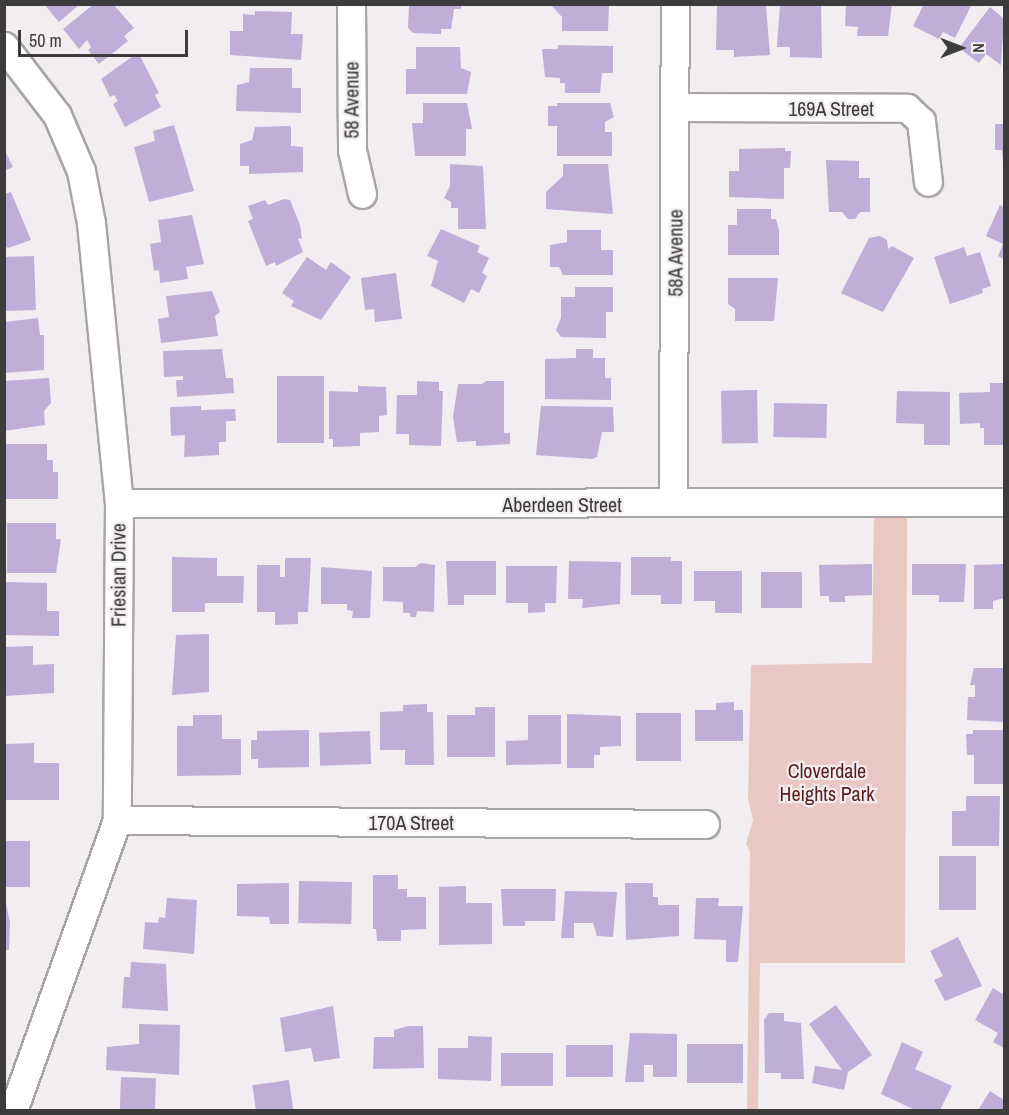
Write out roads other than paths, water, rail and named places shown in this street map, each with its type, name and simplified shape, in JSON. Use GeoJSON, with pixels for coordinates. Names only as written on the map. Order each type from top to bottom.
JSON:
{"type":"FeatureCollection","features":[{"type":"Feature","properties":{"kind":"street","name":"58 Avenue"},"geometry":{"type":"LineString","coordinates":[[351,4],[352,150],[362,194]]}},
{"type":"Feature","properties":{"kind":"street","name":"58A Avenue"},"geometry":{"type":"LineString","coordinates":[[673,501],[675,4]]}},
{"type":"Feature","properties":{"kind":"street","name":"Friesian Drive"},"geometry":{"type":"LineString","coordinates":[[6,50],[57,115],[81,171],[91,223],[119,503],[117,820],[13,1110]]}},
{"type":"Feature","properties":{"kind":"street","name":"169A Street"},"geometry":{"type":"LineString","coordinates":[[676,107],[907,108],[921,121],[928,182]]}},
{"type":"Feature","properties":{"kind":"street","name":"Aberdeen Street"},"geometry":{"type":"LineString","coordinates":[[119,503],[1005,502]]}},
{"type":"Feature","properties":{"kind":"street","name":"170A Street"},"geometry":{"type":"LineString","coordinates":[[117,820],[705,824]]}},
{"type":"Feature","properties":{"kind":"park label","name":"Cloverdale Heights Park"},"geometry":{"type":"Point","coordinates":[827,782]}}]}
